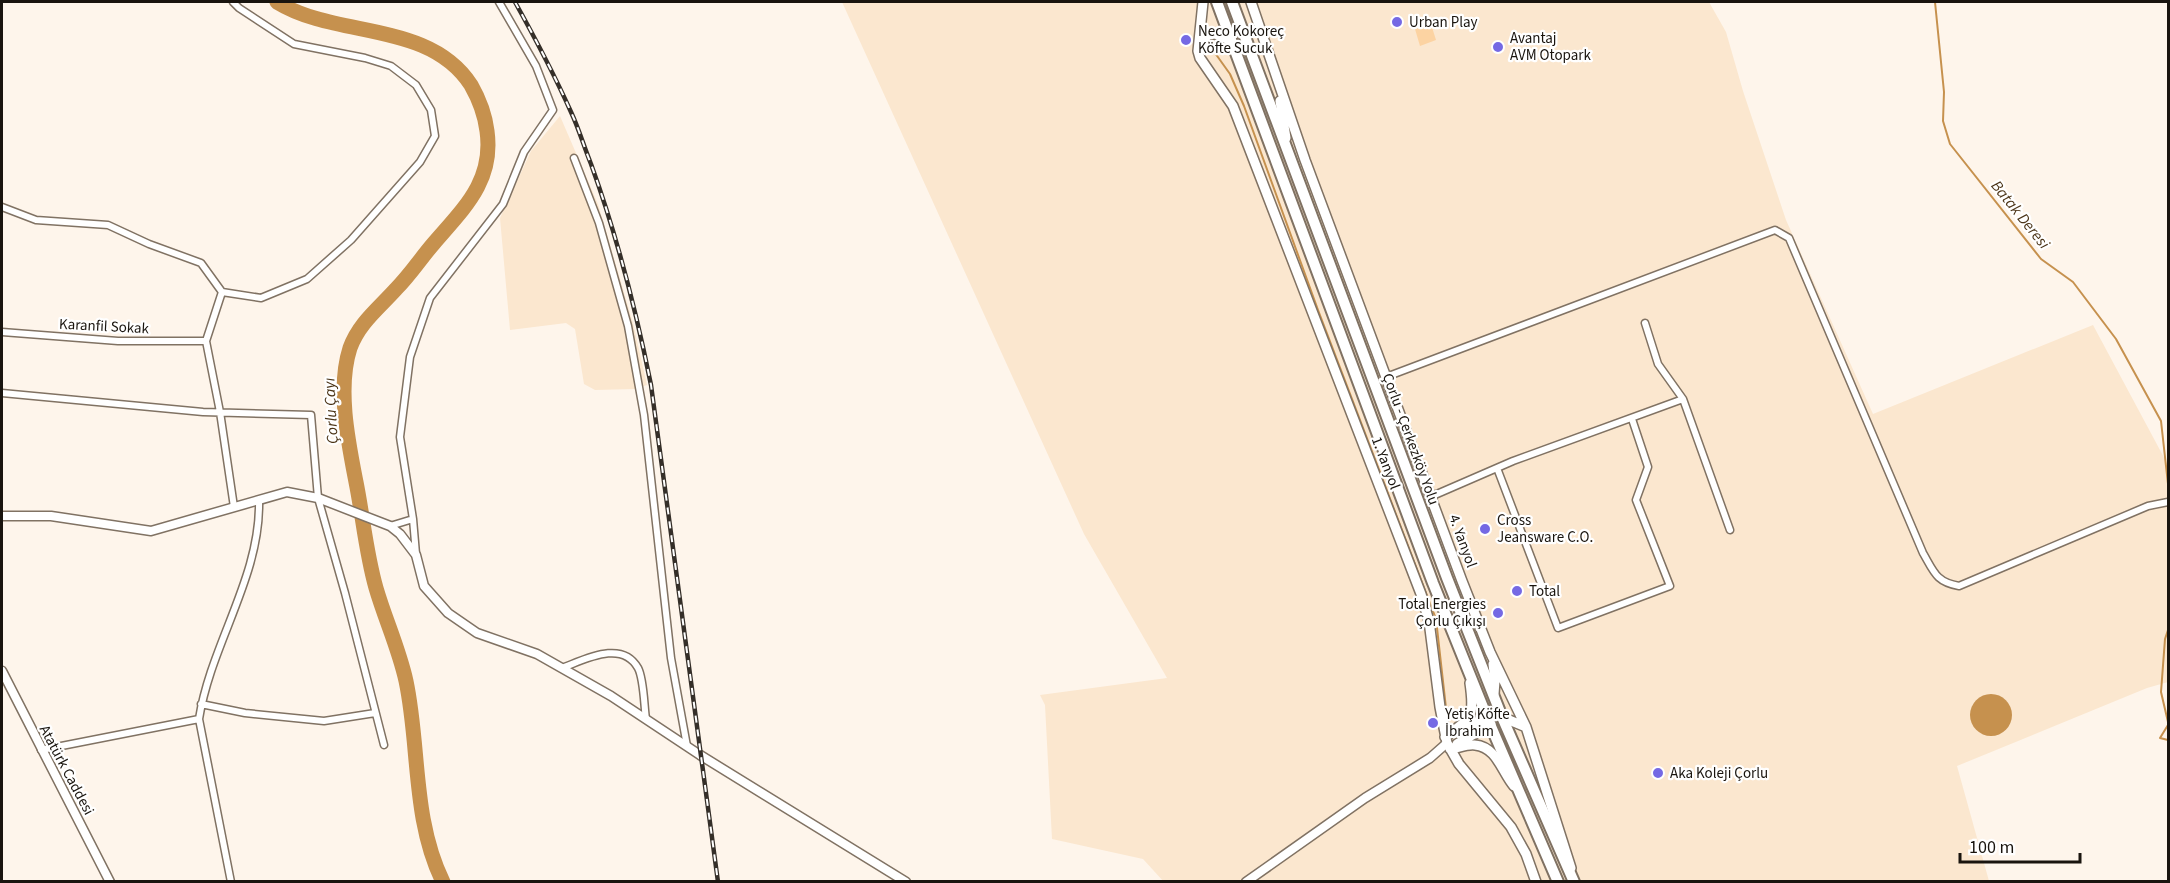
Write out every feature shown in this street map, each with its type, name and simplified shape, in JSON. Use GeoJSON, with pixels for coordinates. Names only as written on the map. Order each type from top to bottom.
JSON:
{"type":"FeatureCollection","features":[{"type":"Feature","properties":{"kind":"main road"},"geometry":{"type":"LineString","coordinates":[[1198,51],[1203,2]]}},
{"type":"Feature","properties":{"kind":"main road","name":"Çorlu - Çerkezköy Yolu"},"geometry":{"type":"LineString","coordinates":[[1217,2],[1433,583],[1557,882]]}},
{"type":"Feature","properties":{"kind":"main road","name":"Çorlu - Çerkezköy Yolu"},"geometry":{"type":"LineString","coordinates":[[1232,2],[1447,578],[1502,717],[1574,882]]}},
{"type":"Feature","properties":{"kind":"main road"},"geometry":{"type":"LineString","coordinates":[[1251,2],[1275,75],[1288,152]]}},
{"type":"Feature","properties":{"kind":"main road"},"geometry":{"type":"LineString","coordinates":[[1198,51],[1202,39],[1210,34],[1221,35],[1232,43]]}},
{"type":"Feature","properties":{"kind":"main road","name":"1. Yanyol"},"geometry":{"type":"LineString","coordinates":[[1198,51],[1205,67],[1233,106],[1421,594],[1431,629],[1448,743],[1459,764],[1519,839],[1536,882]]}},
{"type":"Feature","properties":{"kind":"main road","name":"4. Yanyol"},"geometry":{"type":"LineString","coordinates":[[1275,75],[1430,497],[1490,652],[1526,727],[1567,851],[1574,882]]}},
{"type":"Feature","properties":{"kind":"main road"},"geometry":{"type":"LineString","coordinates":[[1490,652],[1494,667],[1494,694]]}},
{"type":"Feature","properties":{"kind":"main road"},"geometry":{"type":"LineString","coordinates":[[1448,743],[1472,710],[1468,668]]}},
{"type":"Feature","properties":{"kind":"main road"},"geometry":{"type":"LineString","coordinates":[[1448,743],[1489,720],[1502,717],[1526,727]]}},
{"type":"Feature","properties":{"kind":"main road"},"geometry":{"type":"LineString","coordinates":[[1448,743],[1476,745],[1488,750],[1498,760],[1522,797]]}},
{"type":"Feature","properties":{"kind":"street"},"geometry":{"type":"LineString","coordinates":[[2,207],[36,220],[108,225],[149,244],[201,263],[222,292],[261,298],[307,279],[351,240],[420,162],[435,136],[431,110],[416,86],[391,66],[365,58],[294,44],[238,8],[233,2]]}},
{"type":"Feature","properties":{"kind":"street"},"geometry":{"type":"LineString","coordinates":[[499,2],[536,66],[553,111],[524,152],[503,204],[430,298],[410,357],[400,437],[413,519],[416,555],[424,586],[448,613],[477,633],[537,654],[611,696],[906,882]]}},
{"type":"Feature","properties":{"kind":"street"},"geometry":{"type":"LineString","coordinates":[[574,158],[599,223],[628,326],[644,415],[671,658],[687,746]]}},
{"type":"Feature","properties":{"kind":"street"},"geometry":{"type":"LineString","coordinates":[[1386,378],[1775,230],[1789,238],[1923,553],[1937,578],[1945,583],[1959,586],[2148,506],[2166,502]]}},
{"type":"Feature","properties":{"kind":"street"},"geometry":{"type":"LineString","coordinates":[[222,292],[206,341],[220,412],[234,507]]}},
{"type":"Feature","properties":{"kind":"street"},"geometry":{"type":"LineString","coordinates":[[1644,323],[1658,364],[1683,399],[1730,530]]}},
{"type":"Feature","properties":{"kind":"street","name":"Karanfil Sokak"},"geometry":{"type":"LineString","coordinates":[[2,332],[118,341],[206,341]]}},
{"type":"Feature","properties":{"kind":"street"},"geometry":{"type":"LineString","coordinates":[[2,393],[220,412],[311,415],[318,498],[384,745]]}},
{"type":"Feature","properties":{"kind":"street"},"geometry":{"type":"LineString","coordinates":[[1430,497],[1497,468],[1683,399]]}},
{"type":"Feature","properties":{"kind":"street"},"geometry":{"type":"LineString","coordinates":[[1497,468],[1558,628],[1670,586],[1636,500],[1648,467],[1632,418]]}},
{"type":"Feature","properties":{"kind":"street"},"geometry":{"type":"LineString","coordinates":[[2,516],[51,516],[151,531],[287,492],[318,498],[390,526],[400,534],[416,555]]}},
{"type":"Feature","properties":{"kind":"street"},"geometry":{"type":"LineString","coordinates":[[231,882],[200,712],[203,694],[254,555],[259,500]]}},
{"type":"Feature","properties":{"kind":"street"},"geometry":{"type":"LineString","coordinates":[[390,526],[413,519]]}},
{"type":"Feature","properties":{"kind":"street"},"geometry":{"type":"LineString","coordinates":[[562,668],[612,652],[630,657],[639,669],[646,719]]}},
{"type":"Feature","properties":{"kind":"street","name":"Atatürk Caddesi"},"geometry":{"type":"LineString","coordinates":[[2,671],[111,882]]}},
{"type":"Feature","properties":{"kind":"street"},"geometry":{"type":"LineString","coordinates":[[41,750],[213,707],[245,713],[324,721],[375,713]]}},
{"type":"Feature","properties":{"kind":"street"},"geometry":{"type":"LineString","coordinates":[[1246,882],[1365,798],[1430,758],[1448,743]]}},
{"type":"Feature","properties":{"kind":"shaded area"},"geometry":{"type":"Polygon","coordinates":[[[842,2],[1709,2],[1726,32],[1786,220],[1873,414],[2093,325],[2168,465],[2168,682],[2147,688],[1957,766],[1989,881],[1164,882],[1143,859],[1052,839],[1045,705],[1040,695],[1167,678],[1084,534],[842,2]]]}},
{"type":"Feature","properties":{"kind":"shaded area"},"geometry":{"type":"Polygon","coordinates":[[[1431,24],[1436,40],[1420,46],[1415,29],[1431,24]]]}},
{"type":"Feature","properties":{"kind":"shaded area"},"geometry":{"type":"Polygon","coordinates":[[[560,116],[598,204],[633,323],[647,385],[635,389],[595,390],[584,384],[575,329],[566,323],[510,330],[500,218],[531,151],[560,116]]]}},
{"type":"Feature","properties":{"kind":"shaded area"},"geometry":{"type":"Polygon","coordinates":[[[1991,694],[2006,700],[2012,715],[2006,730],[1991,736],[1976,730],[1970,715],[1976,700],[1991,694]]]}},
{"type":"Feature","properties":{"kind":"waterway","name":"Çorlu Çayı"},"geometry":{"type":"LineString","coordinates":[[277,2],[301,14],[407,40],[431,50],[453,64],[471,85],[486,125],[488,149],[486,165],[474,193],[456,218],[359,331],[350,348],[344,380],[347,432],[370,562],[406,681],[421,808],[433,858],[443,882]]}},
{"type":"Feature","properties":{"kind":"waterway","name":"Batak Deresi"},"geometry":{"type":"LineString","coordinates":[[1935,2],[1944,92],[1943,121],[1950,144],[2041,259],[2073,282],[2116,339],[2161,421],[2168,484]]}},
{"type":"Feature","properties":{"kind":"waterway"},"geometry":{"type":"LineString","coordinates":[[1210,46],[1230,74],[1244,106],[1318,310],[1436,619],[1446,708]]}},
{"type":"Feature","properties":{"kind":"waterway","name":"Batak Deresi"},"geometry":{"type":"LineString","coordinates":[[2168,630],[2165,639],[2161,692],[2168,722]]}},
{"type":"Feature","properties":{"kind":"waterway","name":"Batak Deresi"},"geometry":{"type":"LineString","coordinates":[[2168,725],[2160,738],[2168,740]]}},
{"type":"Feature","properties":{"kind":"waterway","name":"Batak Deresi"},"geometry":{"type":"LineString","coordinates":[[2168,784],[2168,790]]}},
{"type":"Feature","properties":{"kind":"railway"},"geometry":{"type":"LineString","coordinates":[[515,2],[551,70],[579,131],[609,218],[639,329],[651,385],[718,882]]}},
{"type":"Feature","properties":{"kind":"place","name":"Urban Play"},"geometry":{"type":"Point","coordinates":[1397,22]}},
{"type":"Feature","properties":{"kind":"place","name":"Neco Kokoreç Köfte Sucuk"},"geometry":{"type":"Point","coordinates":[1186,40]}},
{"type":"Feature","properties":{"kind":"place","name":"Avantaj AVM Otopark"},"geometry":{"type":"Point","coordinates":[1498,47]}},
{"type":"Feature","properties":{"kind":"place","name":"Cross Jeansware C.O."},"geometry":{"type":"Point","coordinates":[1485,529]}},
{"type":"Feature","properties":{"kind":"place","name":"Total"},"geometry":{"type":"Point","coordinates":[1517,591]}},
{"type":"Feature","properties":{"kind":"place","name":"Total Energies Çorlu Çıkışı"},"geometry":{"type":"Point","coordinates":[1498,613]}},
{"type":"Feature","properties":{"kind":"place","name":"Yetiş Köfte İbrahim"},"geometry":{"type":"Point","coordinates":[1433,723]}},
{"type":"Feature","properties":{"kind":"place","name":"Aka Koleji Çorlu"},"geometry":{"type":"Point","coordinates":[1658,773]}}]}
